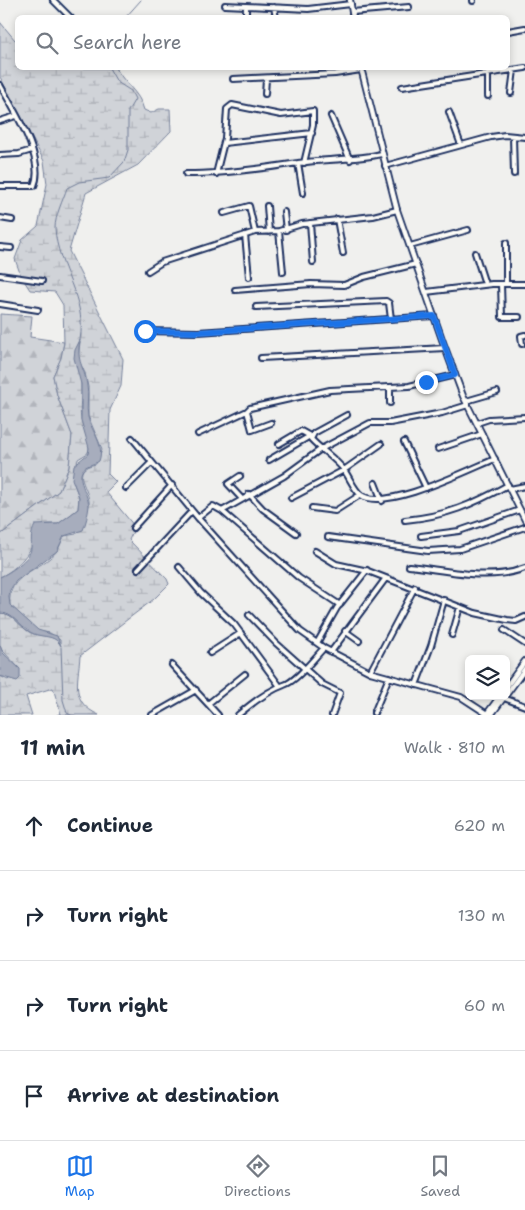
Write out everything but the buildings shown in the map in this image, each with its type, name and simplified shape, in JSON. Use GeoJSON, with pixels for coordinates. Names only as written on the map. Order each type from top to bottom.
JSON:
{"type":"FeatureCollection","features":[{"type":"Feature","properties":{"kind":"street"},"geometry":{"type":"LineString","coordinates":[[53,0],[68,15]]}},
{"type":"Feature","properties":{"kind":"street"},"geometry":{"type":"LineString","coordinates":[[225,5],[308,9],[350,2],[352,15],[409,6]]}},
{"type":"Feature","properties":{"kind":"street"},"geometry":{"type":"LineString","coordinates":[[246,6],[246,15]]}},
{"type":"Feature","properties":{"kind":"street"},"geometry":{"type":"LineString","coordinates":[[274,6],[276,15]]}},
{"type":"Feature","properties":{"kind":"street"},"geometry":{"type":"LineString","coordinates":[[510,31],[525,28]]}},
{"type":"Feature","properties":{"kind":"street"},"geometry":{"type":"LineString","coordinates":[[402,87],[525,68]]}},
{"type":"Feature","properties":{"kind":"street"},"geometry":{"type":"LineString","coordinates":[[233,79],[266,79],[352,70]]}},
{"type":"Feature","properties":{"kind":"street"},"geometry":{"type":"LineString","coordinates":[[361,70],[397,210],[445,348],[467,403],[525,520]]}},
{"type":"Feature","properties":{"kind":"street"},"geometry":{"type":"LineString","coordinates":[[511,93],[514,70]]}},
{"type":"Feature","properties":{"kind":"street"},"geometry":{"type":"LineString","coordinates":[[488,75],[488,96]]}},
{"type":"Feature","properties":{"kind":"street"},"geometry":{"type":"LineString","coordinates":[[265,94],[266,79]]}},
{"type":"Feature","properties":{"kind":"street"},"geometry":{"type":"LineString","coordinates":[[0,85],[32,150],[38,169],[34,186],[0,186]]}},
{"type":"Feature","properties":{"kind":"street"},"geometry":{"type":"LineString","coordinates":[[216,174],[224,143],[227,109],[232,105],[281,115],[314,111],[312,133],[304,163]]}},
{"type":"Feature","properties":{"kind":"street"},"geometry":{"type":"LineString","coordinates":[[449,112],[461,145]]}},
{"type":"Feature","properties":{"kind":"street"},"geometry":{"type":"LineString","coordinates":[[0,121],[16,116]]}},
{"type":"Feature","properties":{"kind":"street"},"geometry":{"type":"LineString","coordinates":[[331,116],[350,160]]}},
{"type":"Feature","properties":{"kind":"street"},"geometry":{"type":"LineString","coordinates":[[224,143],[312,133]]}},
{"type":"Feature","properties":{"kind":"street"},"geometry":{"type":"LineString","coordinates":[[513,136],[514,174]]}},
{"type":"Feature","properties":{"kind":"street"},"geometry":{"type":"LineString","coordinates":[[385,166],[491,137],[525,137]]}},
{"type":"Feature","properties":{"kind":"street"},"geometry":{"type":"LineString","coordinates":[[0,155],[19,154],[32,150]]}},
{"type":"Feature","properties":{"kind":"street"},"geometry":{"type":"LineString","coordinates":[[186,174],[216,174],[298,163],[350,160],[382,154]]}},
{"type":"Feature","properties":{"kind":"street"},"geometry":{"type":"LineString","coordinates":[[298,163],[303,192]]}},
{"type":"Feature","properties":{"kind":"street"},"geometry":{"type":"LineString","coordinates":[[224,213],[249,206],[255,232]]}},
{"type":"Feature","properties":{"kind":"street"},"geometry":{"type":"LineString","coordinates":[[268,206],[269,232]]}},
{"type":"Feature","properties":{"kind":"street"},"geometry":{"type":"LineString","coordinates":[[148,271],[162,262],[255,232],[279,232],[310,222],[373,216],[397,210]]}},
{"type":"Feature","properties":{"kind":"street"},"geometry":{"type":"LineString","coordinates":[[284,212],[286,230]]}},
{"type":"Feature","properties":{"kind":"street"},"geometry":{"type":"LineString","coordinates":[[0,218],[12,220]]}},
{"type":"Feature","properties":{"kind":"street"},"geometry":{"type":"LineString","coordinates":[[337,219],[343,253]]}},
{"type":"Feature","properties":{"kind":"street"},"geometry":{"type":"LineString","coordinates":[[310,222],[313,262]]}},
{"type":"Feature","properties":{"kind":"street"},"geometry":{"type":"LineString","coordinates":[[410,246],[468,230]]}},
{"type":"Feature","properties":{"kind":"street"},"geometry":{"type":"LineString","coordinates":[[279,232],[283,272]]}},
{"type":"Feature","properties":{"kind":"street"},"geometry":{"type":"LineString","coordinates":[[245,235],[249,277]]}},
{"type":"Feature","properties":{"kind":"street"},"geometry":{"type":"LineString","coordinates":[[506,243],[506,284]]}},
{"type":"Feature","properties":{"kind":"street"},"geometry":{"type":"LineString","coordinates":[[0,247],[11,248]]}},
{"type":"Feature","properties":{"kind":"street"},"geometry":{"type":"LineString","coordinates":[[475,253],[485,284]]}},
{"type":"Feature","properties":{"kind":"street"},"geometry":{"type":"LineString","coordinates":[[235,290],[311,284],[344,286],[364,277],[416,264]]}},
{"type":"Feature","properties":{"kind":"street"},"geometry":{"type":"LineString","coordinates":[[0,275],[42,281]]}},
{"type":"Feature","properties":{"kind":"street"},"geometry":{"type":"LineString","coordinates":[[426,292],[485,284],[525,284]]}},
{"type":"Feature","properties":{"kind":"street"},"geometry":{"type":"LineString","coordinates":[[501,284],[502,317],[519,318]]}},
{"type":"Feature","properties":{"kind":"street"},"geometry":{"type":"LineString","coordinates":[[256,307],[386,301],[391,319]]}},
{"type":"Feature","properties":{"kind":"street"},"geometry":{"type":"LineString","coordinates":[[0,304],[38,310]]}},
{"type":"Feature","properties":{"kind":"street"},"geometry":{"type":"LineString","coordinates":[[145,331],[198,332],[434,316]]}},
{"type":"Feature","properties":{"kind":"street"},"geometry":{"type":"LineString","coordinates":[[522,344],[521,336],[525,335]]}},
{"type":"Feature","properties":{"kind":"street"},"geometry":{"type":"LineString","coordinates":[[261,358],[445,348]]}},
{"type":"Feature","properties":{"kind":"street"},"geometry":{"type":"LineString","coordinates":[[198,434],[250,408],[330,390],[409,386],[455,375]]}},
{"type":"Feature","properties":{"kind":"street"},"geometry":{"type":"LineString","coordinates":[[390,388],[390,403]]}},
{"type":"Feature","properties":{"kind":"street"},"geometry":{"type":"LineString","coordinates":[[222,511],[249,494],[284,476],[321,450],[370,423],[390,423],[442,413],[497,392]]}},
{"type":"Feature","properties":{"kind":"street"},"geometry":{"type":"LineString","coordinates":[[247,411],[252,430],[271,423]]}},
{"type":"Feature","properties":{"kind":"street"},"geometry":{"type":"LineString","coordinates":[[269,460],[347,414]]}},
{"type":"Feature","properties":{"kind":"street"},"geometry":{"type":"LineString","coordinates":[[477,423],[489,420],[525,418]]}},
{"type":"Feature","properties":{"kind":"street"},"geometry":{"type":"LineString","coordinates":[[279,444],[301,431],[310,436],[321,450],[344,470],[360,495],[372,501],[382,501],[426,488],[495,459]]}},
{"type":"Feature","properties":{"kind":"street"},"geometry":{"type":"LineString","coordinates":[[438,449],[482,434]]}},
{"type":"Feature","properties":{"kind":"street"},"geometry":{"type":"LineString","coordinates":[[132,438],[192,511],[288,620],[324,648],[370,672],[461,697],[488,715],[501,700]]}},
{"type":"Feature","properties":{"kind":"street"},"geometry":{"type":"LineString","coordinates":[[404,442],[426,488]]}},
{"type":"Feature","properties":{"kind":"street"},"geometry":{"type":"LineString","coordinates":[[291,498],[344,470],[380,444]]}},
{"type":"Feature","properties":{"kind":"street"},"geometry":{"type":"LineString","coordinates":[[126,488],[151,463]]}},
{"type":"Feature","properties":{"kind":"street"},"geometry":{"type":"LineString","coordinates":[[240,476],[228,484],[242,499]]}},
{"type":"Feature","properties":{"kind":"street"},"geometry":{"type":"LineString","coordinates":[[375,483],[382,501]]}},
{"type":"Feature","properties":{"kind":"street"},"geometry":{"type":"LineString","coordinates":[[133,528],[172,485]]}},
{"type":"Feature","properties":{"kind":"street"},"geometry":{"type":"LineString","coordinates":[[405,520],[429,518],[461,509],[509,487],[525,486]]}},
{"type":"Feature","properties":{"kind":"street"},"geometry":{"type":"LineString","coordinates":[[249,494],[263,508],[296,533]]}},
{"type":"Feature","properties":{"kind":"street"},"geometry":{"type":"LineString","coordinates":[[312,508],[336,511],[360,495]]}},
{"type":"Feature","properties":{"kind":"street"},"geometry":{"type":"LineString","coordinates":[[198,518],[213,506],[222,511],[299,578],[340,605]]}},
{"type":"Feature","properties":{"kind":"street"},"geometry":{"type":"LineString","coordinates":[[421,536],[459,531],[520,510]]}},
{"type":"Feature","properties":{"kind":"street"},"geometry":{"type":"LineString","coordinates":[[138,569],[192,511]]}},
{"type":"Feature","properties":{"kind":"street"},"geometry":{"type":"LineString","coordinates":[[328,537],[428,551],[460,549],[525,527]]}},
{"type":"Feature","properties":{"kind":"street"},"geometry":{"type":"LineString","coordinates":[[315,551],[336,564],[367,570],[415,587],[460,607],[507,620],[516,621],[525,617]]}},
{"type":"Feature","properties":{"kind":"street"},"geometry":{"type":"LineString","coordinates":[[409,566],[497,575],[514,573],[525,568]]}},
{"type":"Feature","properties":{"kind":"street"},"geometry":{"type":"LineString","coordinates":[[179,567],[201,593],[241,633],[279,685]]}},
{"type":"Feature","properties":{"kind":"street"},"geometry":{"type":"LineString","coordinates":[[317,643],[340,605],[367,570]]}},
{"type":"Feature","properties":{"kind":"street"},"geometry":{"type":"LineString","coordinates":[[331,652],[386,578]]}},
{"type":"Feature","properties":{"kind":"street"},"geometry":{"type":"LineString","coordinates":[[370,672],[415,587]]}},
{"type":"Feature","properties":{"kind":"street"},"geometry":{"type":"LineString","coordinates":[[416,685],[431,646],[444,600]]}},
{"type":"Feature","properties":{"kind":"street"},"geometry":{"type":"LineString","coordinates":[[452,635],[460,607]]}},
{"type":"Feature","properties":{"kind":"street"},"geometry":{"type":"LineString","coordinates":[[249,615],[276,643],[322,684],[340,693],[332,715]]}},
{"type":"Feature","properties":{"kind":"street"},"geometry":{"type":"LineString","coordinates":[[504,630],[525,644]]}},
{"type":"Feature","properties":{"kind":"street"},"geometry":{"type":"LineString","coordinates":[[345,631],[359,641]]}},
{"type":"Feature","properties":{"kind":"street"},"geometry":{"type":"LineString","coordinates":[[210,653],[241,633]]}},
{"type":"Feature","properties":{"kind":"street"},"geometry":{"type":"LineString","coordinates":[[238,715],[306,668],[324,648]]}},
{"type":"Feature","properties":{"kind":"street"},"geometry":{"type":"LineString","coordinates":[[510,682],[525,662]]}},
{"type":"Feature","properties":{"kind":"street"},"geometry":{"type":"LineString","coordinates":[[172,665],[209,703],[218,715]]}},
{"type":"Feature","properties":{"kind":"street"},"geometry":{"type":"LineString","coordinates":[[510,688],[525,669]]}},
{"type":"Feature","properties":{"kind":"street"},"geometry":{"type":"LineString","coordinates":[[209,703],[245,674]]}},
{"type":"Feature","properties":{"kind":"street"},"geometry":{"type":"LineString","coordinates":[[374,713],[389,677]]}},
{"type":"Feature","properties":{"kind":"street"},"geometry":{"type":"LineString","coordinates":[[152,715],[196,690]]}},
{"type":"Feature","properties":{"kind":"street"},"geometry":{"type":"LineString","coordinates":[[510,699],[525,706]]}},
{"type":"Feature","properties":{"kind":"green space"},"geometry":{"type":"Polygon","coordinates":[[[0,22],[15,40],[15,70],[117,70],[139,98],[144,110],[151,113],[159,109],[170,109],[171,131],[138,165],[86,193],[69,251],[123,359],[121,386],[110,410],[108,474],[116,482],[106,492],[135,527],[129,540],[167,579],[169,584],[154,599],[80,656],[77,683],[80,698],[90,710],[99,715],[57,715],[61,714],[53,688],[26,696],[32,715],[0,715],[0,676],[8,680],[20,669],[0,648],[0,613],[9,615],[29,632],[54,638],[60,644],[60,640],[50,633],[38,631],[10,605],[10,595],[13,586],[19,580],[57,551],[64,536],[76,534],[89,505],[89,499],[82,480],[83,470],[96,464],[102,449],[88,416],[88,387],[85,373],[78,359],[80,342],[76,358],[81,384],[80,410],[89,448],[88,453],[78,459],[74,484],[79,497],[78,509],[58,524],[44,524],[26,555],[15,567],[0,577],[0,535],[59,491],[69,467],[72,435],[57,395],[53,376],[61,358],[64,343],[63,305],[55,292],[30,290],[21,276],[15,259],[22,240],[38,226],[47,184],[44,161],[0,77],[0,22]]]}},
{"type":"Feature","properties":{"kind":"green space"},"geometry":{"type":"Polygon","coordinates":[[[0,314],[32,316],[30,337],[64,342],[61,358],[53,376],[57,395],[72,435],[69,467],[59,491],[0,535],[0,314]]]}},
{"type":"Feature","properties":{"kind":"water"},"geometry":{"type":"Polygon","coordinates":[[[80,340],[79,354],[88,393],[88,417],[100,449],[99,461],[86,467],[81,475],[89,506],[86,521],[83,530],[64,536],[57,551],[16,581],[10,590],[9,597],[10,605],[38,630],[57,636],[61,646],[55,639],[34,634],[9,615],[0,613],[0,577],[14,569],[27,557],[31,548],[35,525],[58,524],[78,509],[79,497],[72,479],[74,465],[88,454],[89,448],[81,420],[81,384],[74,358],[75,350],[80,340]]]}},
{"type":"Feature","properties":{"kind":"water"},"geometry":{"type":"Polygon","coordinates":[[[0,645],[3,653],[20,669],[20,678],[17,681],[0,676],[0,645]]]}},
{"type":"Feature","properties":{"kind":"waterway"},"geometry":{"type":"LineString","coordinates":[[128,15],[141,0]]}},
{"type":"Feature","properties":{"kind":"waterway"},"geometry":{"type":"LineString","coordinates":[[80,340],[80,311],[57,243],[55,223],[67,188],[79,182],[109,178],[124,162],[128,150],[128,111],[135,99],[131,91],[117,82],[110,70]]}},
{"type":"Feature","properties":{"kind":"waterway"},"geometry":{"type":"LineString","coordinates":[[61,647],[63,700],[67,713],[71,715]]}},
{"type":"Feature","properties":{"kind":"route"},"geometry":{"type":"LineString","coordinates":[[145,331],[198,332],[434,316],[455,375],[426,382]]}}]}
